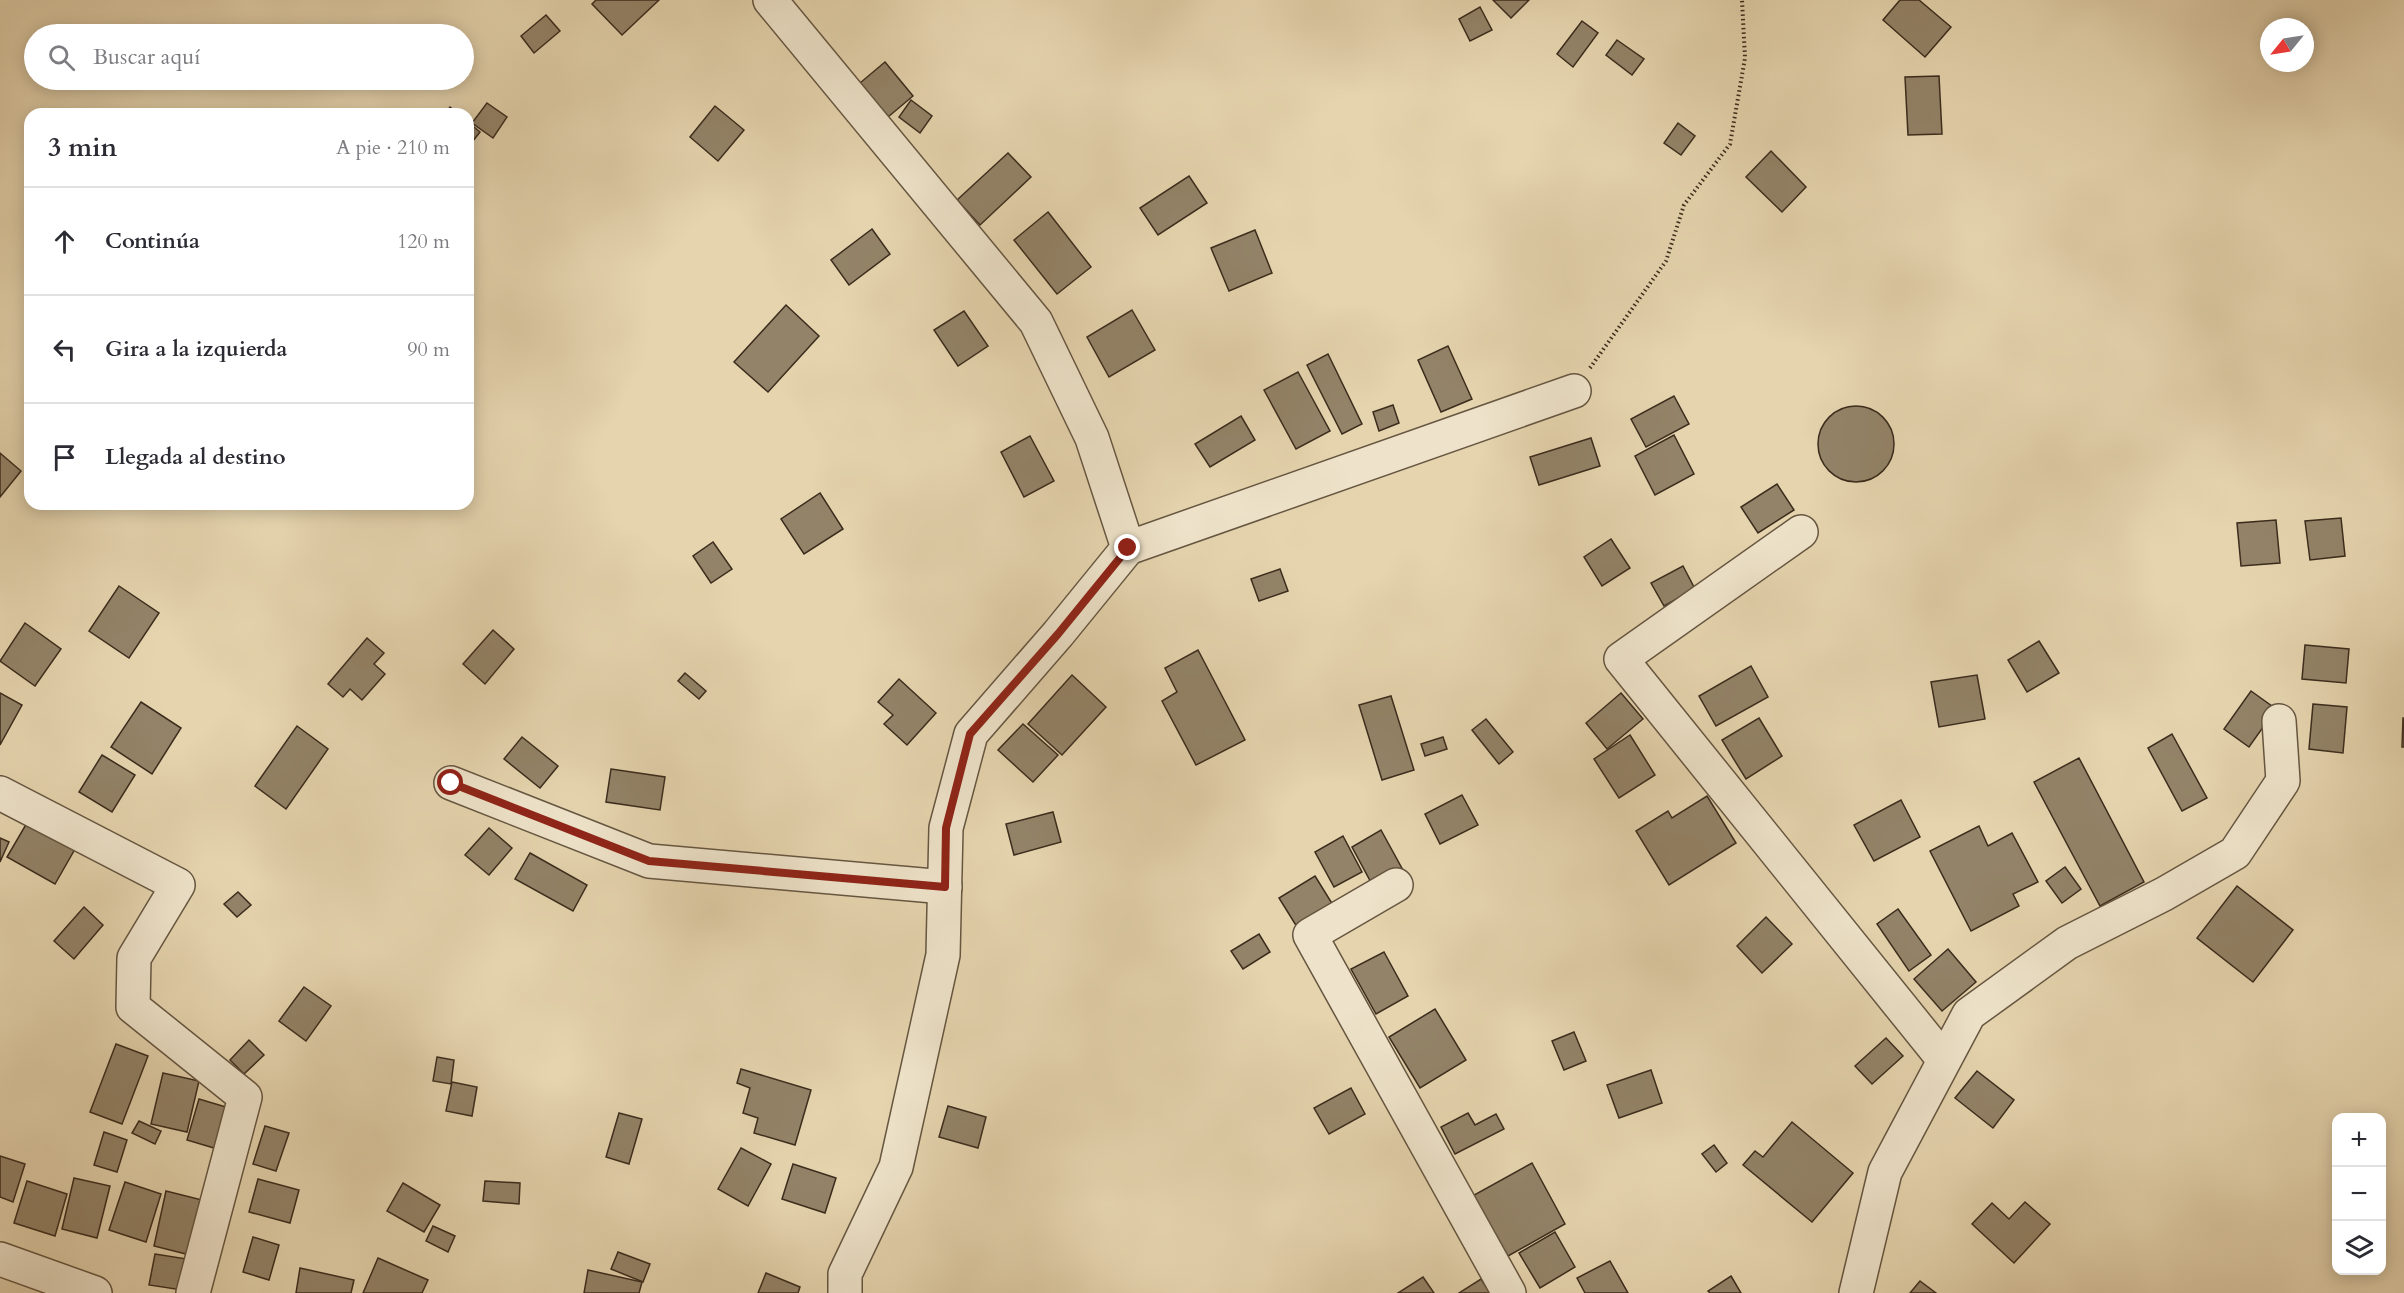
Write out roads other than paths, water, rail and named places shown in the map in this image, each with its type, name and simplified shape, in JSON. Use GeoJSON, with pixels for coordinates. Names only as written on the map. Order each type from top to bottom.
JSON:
{"type":"FeatureCollection","features":[{"type":"Feature","properties":{"kind":"street"},"geometry":{"type":"LineString","coordinates":[[770,0],[1036,322],[1092,438],[1128,548]]}},
{"type":"Feature","properties":{"kind":"street"},"geometry":{"type":"LineString","coordinates":[[845,1293],[845,1274],[897,1167],[943,956],[946,828],[970,734],[1058,634],[1128,548],[1574,391]]}},
{"type":"Feature","properties":{"kind":"street"},"geometry":{"type":"LineString","coordinates":[[1800,532],[1621,659],[1944,1060]]}},
{"type":"Feature","properties":{"kind":"street"},"geometry":{"type":"LineString","coordinates":[[1856,1293],[1886,1172],[1969,1014],[2067,943],[2164,894],[2235,853],[2283,781],[2279,721]]}},
{"type":"Feature","properties":{"kind":"street"},"geometry":{"type":"LineString","coordinates":[[451,783],[649,861],[945,887]]}},
{"type":"Feature","properties":{"kind":"street"},"geometry":{"type":"LineString","coordinates":[[0,794],[178,885],[134,958],[133,1007],[245,1097],[194,1293]]}},
{"type":"Feature","properties":{"kind":"street"},"geometry":{"type":"LineString","coordinates":[[1396,885],[1310,935],[1509,1293]]}},
{"type":"Feature","properties":{"kind":"street"},"geometry":{"type":"LineString","coordinates":[[0,1259],[95,1293]]}}]}
